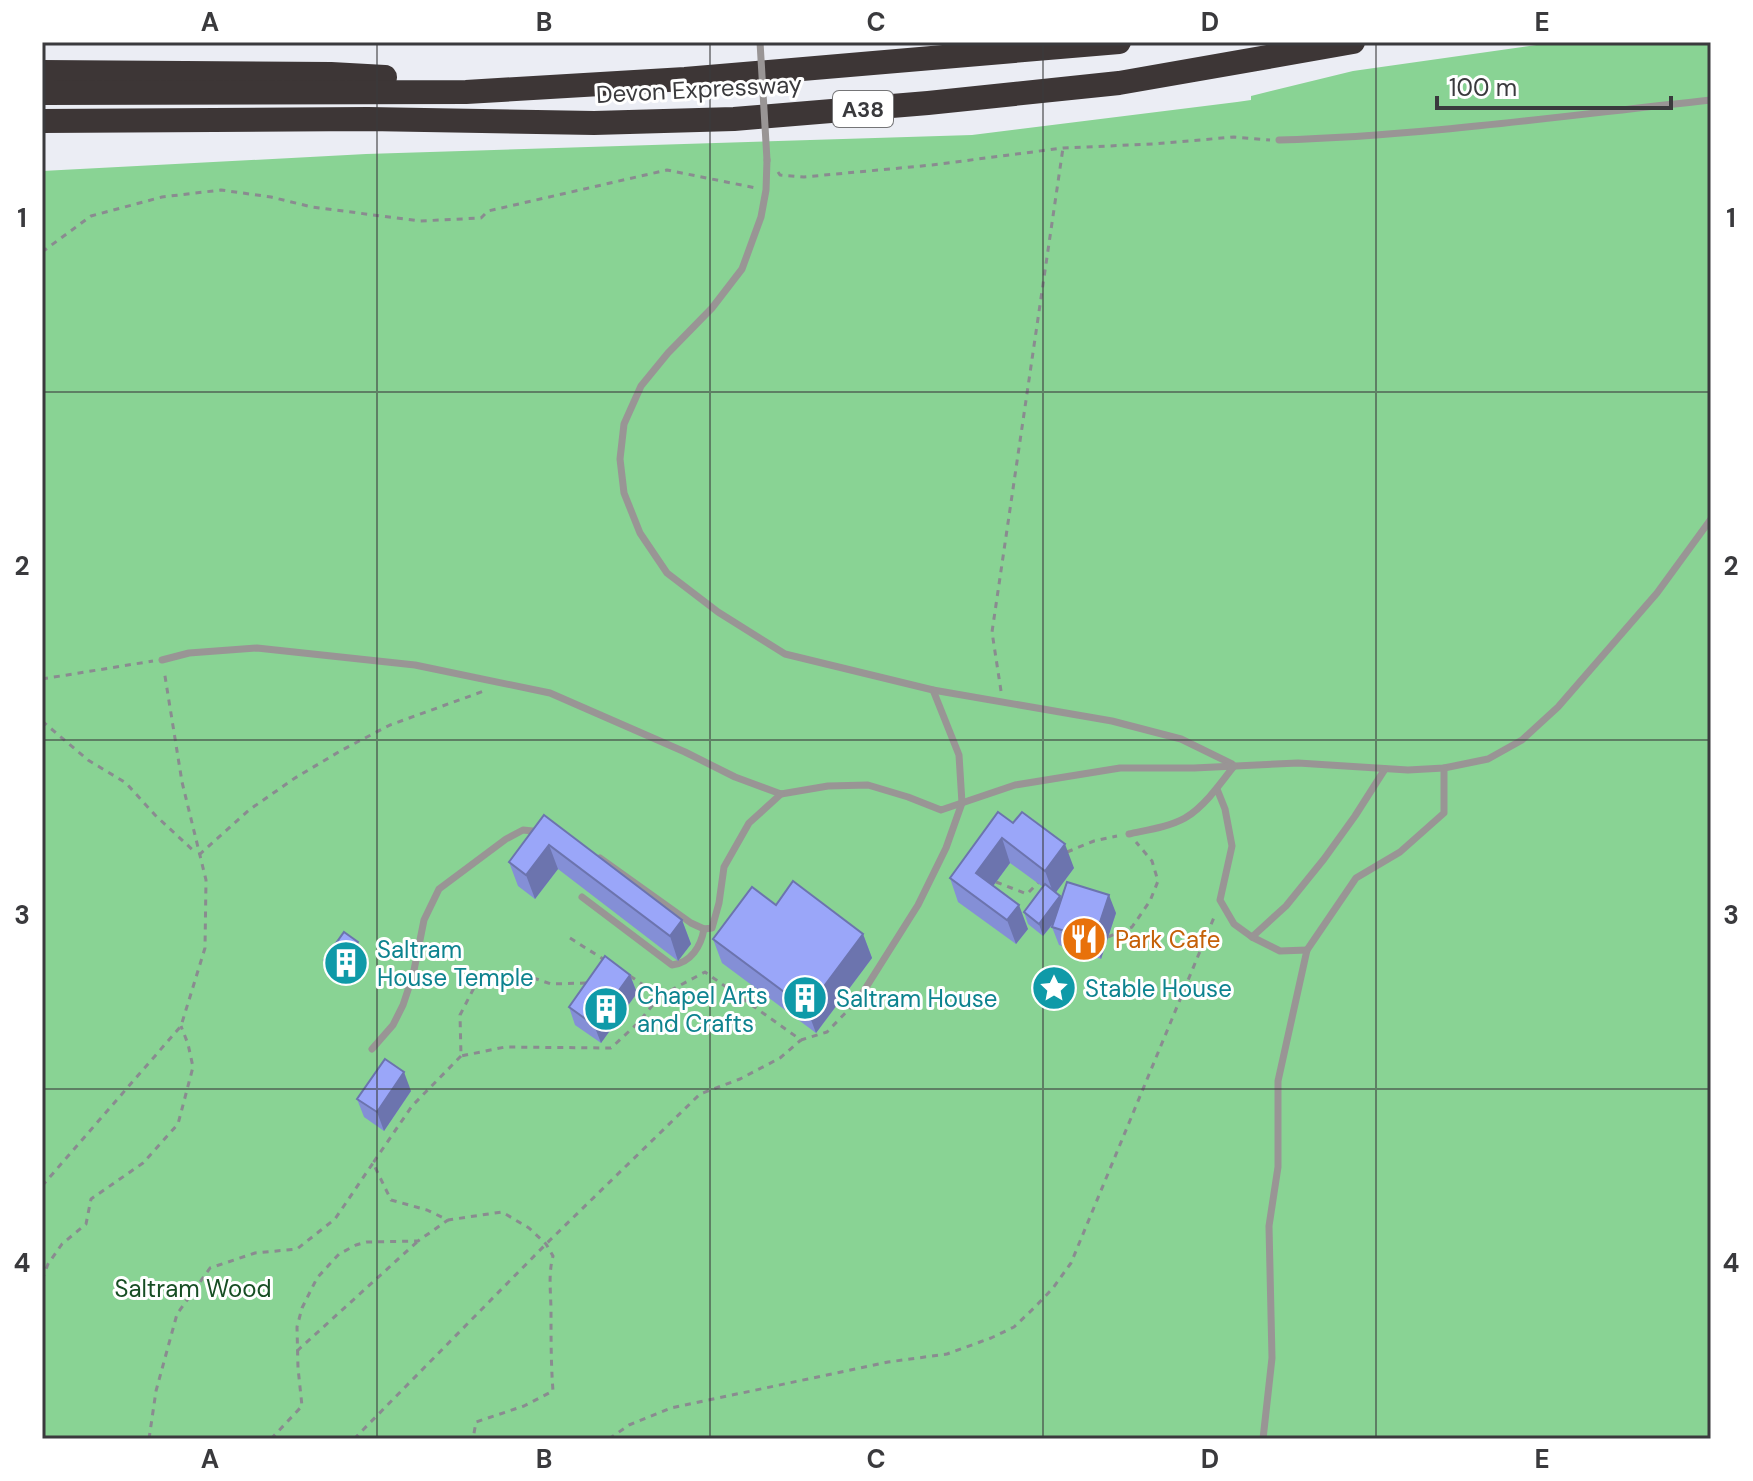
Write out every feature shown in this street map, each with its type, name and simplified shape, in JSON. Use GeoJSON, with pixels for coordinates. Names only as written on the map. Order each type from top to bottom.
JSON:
{"type":"FeatureCollection","features":[{"type":"Feature","properties":{"kind":"highway","name":"Devon Expressway"},"geometry":{"type":"LineString","coordinates":[[42,93],[466,92],[821,68],[1119,42]]}},
{"type":"Feature","properties":{"kind":"highway","name":"Devon Expressway"},"geometry":{"type":"LineString","coordinates":[[42,121],[368,119],[594,123],[734,119],[1119,83],[1353,42]]}},
{"type":"Feature","properties":{"kind":"highway","name":"A38"},"geometry":{"type":"LineString","coordinates":[[42,72],[331,74],[559,86]]}},
{"type":"Feature","properties":{"kind":"highway","name":"A38"},"geometry":{"type":"LineString","coordinates":[[42,133],[84,121]]}},
{"type":"Feature","properties":{"kind":"lane"},"geometry":{"type":"LineString","coordinates":[[760,42],[767,160],[761,217],[742,269],[712,308],[641,386],[624,424],[620,459],[624,493],[640,533],[667,573],[718,612],[785,654],[933,690],[1112,721],[1181,739],[1234,765]]}},
{"type":"Feature","properties":{"kind":"lane"},"geometry":{"type":"LineString","coordinates":[[1279,140],[1478,125],[1711,100]]}},
{"type":"Feature","properties":{"kind":"lane"},"geometry":{"type":"LineString","coordinates":[[162,660],[189,653],[257,648],[415,665],[550,693],[658,739],[735,777],[781,794],[828,786],[868,785],[941,810],[1015,785],[1120,768],[1298,763],[1385,769],[1444,768],[1488,759],[1522,740],[1558,707],[1657,593],[1711,519]]}},
{"type":"Feature","properties":{"kind":"lane"},"geometry":{"type":"LineString","coordinates":[[860,997],[918,905],[946,848],[962,803],[959,755],[933,690]]}},
{"type":"Feature","properties":{"kind":"lane"},"geometry":{"type":"LineString","coordinates":[[1129,834],[1185,818],[1217,789],[1234,765]]}},
{"type":"Feature","properties":{"kind":"lane"},"geometry":{"type":"LineString","coordinates":[[1263,1439],[1272,1358],[1269,1226],[1278,1167],[1278,1081],[1307,950],[1356,878],[1400,852],[1444,813],[1444,768]]}},
{"type":"Feature","properties":{"kind":"lane"},"geometry":{"type":"LineString","coordinates":[[1252,937],[1286,906],[1324,859],[1385,769]]}},
{"type":"Feature","properties":{"kind":"lane"},"geometry":{"type":"LineString","coordinates":[[1217,789],[1225,809],[1232,846],[1220,900],[1234,924],[1252,937],[1280,951],[1307,950]]}},
{"type":"Feature","properties":{"kind":"lane"},"geometry":{"type":"LineString","coordinates":[[587,849],[691,923],[704,929],[712,928],[724,867],[749,823],[781,794]]}},
{"type":"Feature","properties":{"kind":"lane"},"geometry":{"type":"LineString","coordinates":[[372,1049],[393,1025],[403,1005],[413,975],[424,920],[439,889],[506,839],[523,830],[551,834]]}},
{"type":"Feature","properties":{"kind":"lane"},"geometry":{"type":"LineString","coordinates":[[582,897],[672,965],[687,960],[697,949],[704,929]]}},
{"type":"Feature","properties":{"kind":"path"},"geometry":{"type":"LineString","coordinates":[[767,160],[780,175],[804,177],[1063,148],[1234,137],[1279,140]]}},
{"type":"Feature","properties":{"kind":"path"},"geometry":{"type":"LineString","coordinates":[[1003,702],[992,632],[1063,148]]}},
{"type":"Feature","properties":{"kind":"path"},"geometry":{"type":"LineString","coordinates":[[42,252],[91,216],[162,197],[221,190],[312,207],[420,221],[481,218],[488,211],[667,170],[766,190]]}},
{"type":"Feature","properties":{"kind":"path"},"geometry":{"type":"LineString","coordinates":[[42,679],[162,660],[182,782],[206,880],[205,948],[181,1026],[42,1186]]}},
{"type":"Feature","properties":{"kind":"path"},"geometry":{"type":"LineString","coordinates":[[199,855],[249,810],[342,750],[390,725],[502,685]]}},
{"type":"Feature","properties":{"kind":"path"},"geometry":{"type":"LineString","coordinates":[[42,721],[88,760],[126,783],[155,815],[199,855]]}},
{"type":"Feature","properties":{"kind":"path"},"geometry":{"type":"LineString","coordinates":[[1068,851],[1094,841],[1129,834],[1152,861],[1158,881],[1150,901],[1132,927],[1108,937]]}},
{"type":"Feature","properties":{"kind":"path"},"geometry":{"type":"LineString","coordinates":[[983,877],[1027,894],[1048,873]]}},
{"type":"Feature","properties":{"kind":"path"},"geometry":{"type":"LineString","coordinates":[[609,1439],[629,1425],[671,1408],[888,1362],[947,1354],[1014,1327],[1053,1288],[1071,1263],[1220,900]]}},
{"type":"Feature","properties":{"kind":"path"},"geometry":{"type":"LineString","coordinates":[[570,938],[602,959]]}},
{"type":"Feature","properties":{"kind":"path"},"geometry":{"type":"LineString","coordinates":[[149,1439],[156,1391],[177,1314],[210,1268],[255,1253],[297,1249],[335,1219],[412,1106],[461,1056],[505,1047],[611,1048],[638,1023],[660,996],[705,972],[801,1040]]}},
{"type":"Feature","properties":{"kind":"path"},"geometry":{"type":"LineString","coordinates":[[461,1056],[460,1015],[478,980],[519,973],[551,984],[585,983],[594,978]]}},
{"type":"Feature","properties":{"kind":"path"},"geometry":{"type":"LineString","coordinates":[[625,973],[660,996]]}},
{"type":"Feature","properties":{"kind":"path"},"geometry":{"type":"LineString","coordinates":[[354,1439],[546,1244],[700,1094],[740,1079],[780,1058],[801,1040],[827,1032],[860,997]]}},
{"type":"Feature","properties":{"kind":"path"},"geometry":{"type":"LineString","coordinates":[[42,1280],[48,1264],[62,1244],[86,1224],[91,1199],[143,1163],[178,1124],[193,1067],[181,1026]]}},
{"type":"Feature","properties":{"kind":"path"},"geometry":{"type":"LineString","coordinates":[[373,1163],[391,1200],[427,1210],[448,1220]]}},
{"type":"Feature","properties":{"kind":"path"},"geometry":{"type":"LineString","coordinates":[[297,1351],[418,1241],[448,1220],[502,1212],[529,1228],[546,1244],[553,1256],[549,1272],[553,1391],[524,1406],[476,1422],[473,1439]]}},
{"type":"Feature","properties":{"kind":"path"},"geometry":{"type":"LineString","coordinates":[[271,1439],[302,1406],[297,1327],[302,1308],[317,1278],[339,1254],[356,1245],[418,1241]]}},
{"type":"Feature","properties":{"kind":"green space","name":"Saltram Wood"},"geometry":{"type":"Polygon","coordinates":[[[1558,42],[1711,42],[1711,1439],[42,1439],[42,171],[366,154],[972,135],[1251,100],[1251,96],[1353,71],[1558,42]]]}},
{"type":"Feature","properties":{"kind":"building"},"geometry":{"type":"Polygon","coordinates":[[[998,812],[1013,823],[1022,812],[1065,844],[1045,871],[1002,838],[976,873],[1019,905],[1007,920],[950,878],[998,812]]]}},
{"type":"Feature","properties":{"kind":"building"},"geometry":{"type":"Polygon","coordinates":[[[544,815],[682,920],[670,936],[549,845],[526,875],[509,862],[544,815]]]}},
{"type":"Feature","properties":{"kind":"building","name":"Saltram House"},"geometry":{"type":"Polygon","coordinates":[[[793,881],[863,934],[807,1009],[713,939],[752,887],[776,905],[793,881]]]}},
{"type":"Feature","properties":{"kind":"building"},"geometry":{"type":"Polygon","coordinates":[[[1067,882],[1109,895],[1094,940],[1052,927],[1067,882]]]}},
{"type":"Feature","properties":{"kind":"building"},"geometry":{"type":"Polygon","coordinates":[[[1045,884],[1060,896],[1039,924],[1024,912],[1045,884]]]}},
{"type":"Feature","properties":{"kind":"building"},"geometry":{"type":"Polygon","coordinates":[[[344,932],[358,942],[339,970],[324,960],[344,932]]]}},
{"type":"Feature","properties":{"kind":"building"},"geometry":{"type":"Polygon","coordinates":[[[605,956],[630,975],[594,1025],[569,1007],[605,956]]]}},
{"type":"Feature","properties":{"kind":"building"},"geometry":{"type":"Polygon","coordinates":[[[385,1059],[404,1072],[377,1112],[357,1099],[385,1059]]]}},
{"type":"Feature","properties":{"kind":"place","name":"Park Cafe"},"geometry":{"type":"Point","coordinates":[1084,939]}},
{"type":"Feature","properties":{"kind":"place","name":"Saltram House Temple"},"geometry":{"type":"Point","coordinates":[346,963]}},
{"type":"Feature","properties":{"kind":"place","name":"Stable House"},"geometry":{"type":"Point","coordinates":[1054,988]}},
{"type":"Feature","properties":{"kind":"place","name":"Saltram House"},"geometry":{"type":"Point","coordinates":[805,998]}},
{"type":"Feature","properties":{"kind":"place","name":"Chapel Arts and Crafts"},"geometry":{"type":"Point","coordinates":[606,1009]}}]}
